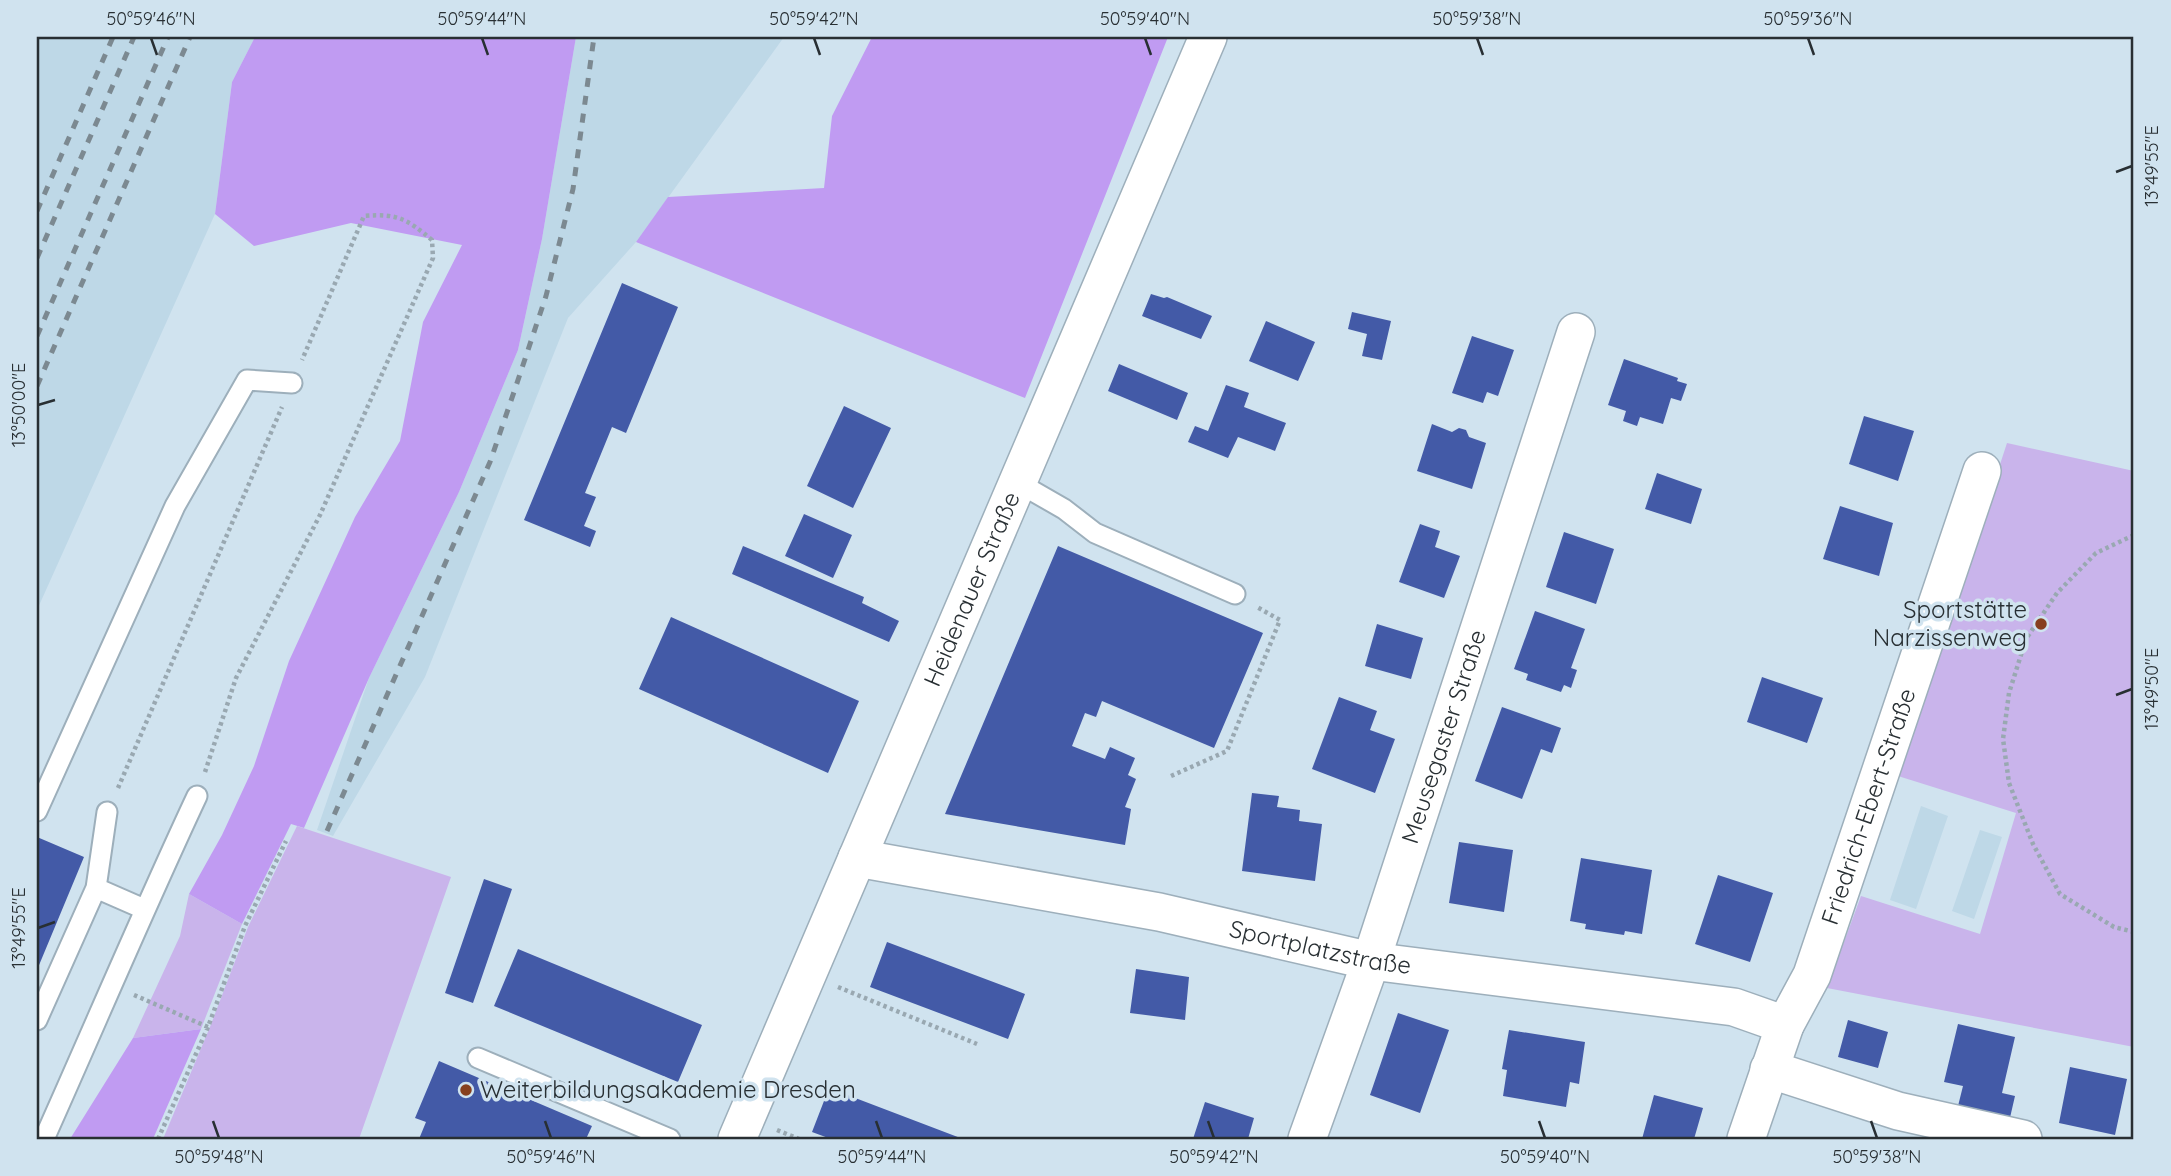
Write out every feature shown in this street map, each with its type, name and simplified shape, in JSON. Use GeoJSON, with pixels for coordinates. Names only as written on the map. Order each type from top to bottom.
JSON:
{"type":"FeatureCollection","features":[{"type":"Feature","properties":{"kind":"street","name":"Heidenauer Straße"},"geometry":{"type":"LineString","coordinates":[[737,1139],[1208,37]]}},
{"type":"Feature","properties":{"kind":"street","name":"Meusegaster Straße"},"geometry":{"type":"LineString","coordinates":[[1307,1139],[1371,961],[1576,332]]}},
{"type":"Feature","properties":{"kind":"street","name":"Friedrich-Ebert-Straße"},"geometry":{"type":"LineString","coordinates":[[1746,1139],[1785,1025],[1812,975],[1982,471]]}},
{"type":"Feature","properties":{"kind":"street","name":"Sportplatzstraße"},"geometry":{"type":"LineString","coordinates":[[857,858],[1159,912],[1371,961],[1734,1007],[1785,1025]]}},
{"type":"Feature","properties":{"kind":"street"},"geometry":{"type":"LineString","coordinates":[[1769,1069],[1898,1111],[2023,1139]]}},
{"type":"Feature","properties":{"kind":"lane"},"geometry":{"type":"LineString","coordinates":[[37,811],[175,506],[247,380],[292,383]]}},
{"type":"Feature","properties":{"kind":"lane"},"geometry":{"type":"LineString","coordinates":[[1017,482],[1064,509],[1095,533],[1235,594]]}},
{"type":"Feature","properties":{"kind":"lane"},"geometry":{"type":"LineString","coordinates":[[44,1139],[113,986],[144,909],[197,796]]}},
{"type":"Feature","properties":{"kind":"lane"},"geometry":{"type":"LineString","coordinates":[[37,1020],[96,888],[107,812]]}},
{"type":"Feature","properties":{"kind":"lane"},"geometry":{"type":"LineString","coordinates":[[96,888],[144,909]]}},
{"type":"Feature","properties":{"kind":"lane"},"geometry":{"type":"LineString","coordinates":[[478,1058],[640,1134],[670,1139]]}},
{"type":"Feature","properties":{"kind":"path"},"geometry":{"type":"LineString","coordinates":[[107,812],[364,216],[386,214],[412,223],[432,240],[433,258],[320,515],[236,678],[197,796]]}},
{"type":"Feature","properties":{"kind":"path"},"geometry":{"type":"LineString","coordinates":[[2134,535],[2096,553],[2057,593],[2026,639],[2009,693],[2003,739],[2009,783],[2033,844],[2060,894],[2114,927],[2134,932]]}},
{"type":"Feature","properties":{"kind":"path"},"geometry":{"type":"LineString","coordinates":[[1171,776],[1227,751],[1280,620],[1235,594]]}},
{"type":"Feature","properties":{"kind":"path"},"geometry":{"type":"LineString","coordinates":[[158,1139],[208,1027],[245,926],[286,841]]}},
{"type":"Feature","properties":{"kind":"path"},"geometry":{"type":"LineString","coordinates":[[808,974],[977,1044]]}},
{"type":"Feature","properties":{"kind":"path"},"geometry":{"type":"LineString","coordinates":[[113,986],[208,1027]]}},
{"type":"Feature","properties":{"kind":"shaded area"},"geometry":{"type":"Polygon","coordinates":[[[37,37],[255,37],[232,82],[215,214],[37,610],[37,37]]]}},
{"type":"Feature","properties":{"kind":"shaded area"},"geometry":{"type":"Polygon","coordinates":[[[255,37],[576,37],[542,239],[518,350],[459,492],[369,678],[304,828],[291,824],[242,924],[189,894],[222,835],[254,766],[289,661],[355,517],[400,441],[423,322],[462,245],[351,223],[254,246],[215,214],[232,82],[255,37]]]}},
{"type":"Feature","properties":{"kind":"shaded area"},"geometry":{"type":"Polygon","coordinates":[[[576,37],[784,37],[636,242],[568,318],[425,677],[333,836],[317,830],[369,678],[459,492],[518,350],[542,239],[576,37]]]}},
{"type":"Feature","properties":{"kind":"shaded area"},"geometry":{"type":"Polygon","coordinates":[[[872,37],[1168,37],[1025,398],[636,242],[668,197],[824,188],[832,116],[872,37]]]}},
{"type":"Feature","properties":{"kind":"shaded area","name":"Sportstätte Narzissenweg"},"geometry":{"type":"Polygon","coordinates":[[[2007,443],[2134,471],[2134,1047],[1827,988],[1861,896],[1980,934],[2016,813],[1898,776],[2007,443]]]}},
{"type":"Feature","properties":{"kind":"shaded area"},"geometry":{"type":"Polygon","coordinates":[[[1921,806],[1948,816],[1916,909],[1890,900],[1921,806]]]}},
{"type":"Feature","properties":{"kind":"shaded area"},"geometry":{"type":"Polygon","coordinates":[[[297,826],[451,877],[359,1139],[163,1139],[248,927],[297,826]]]}},
{"type":"Feature","properties":{"kind":"shaded area"},"geometry":{"type":"Polygon","coordinates":[[[1980,830],[2002,837],[1974,919],[1952,911],[1980,830]]]}},
{"type":"Feature","properties":{"kind":"shaded area"},"geometry":{"type":"Polygon","coordinates":[[[189,894],[242,924],[201,1029],[133,1038],[180,936],[189,894]]]}},
{"type":"Feature","properties":{"kind":"shaded area"},"geometry":{"type":"Polygon","coordinates":[[[201,1029],[153,1139],[70,1139],[133,1038],[201,1029]]]}},
{"type":"Feature","properties":{"kind":"building"},"geometry":{"type":"Polygon","coordinates":[[[622,283],[678,307],[626,433],[612,427],[585,493],[596,497],[584,526],[596,531],[590,547],[524,520],[622,283]]]}},
{"type":"Feature","properties":{"kind":"building"},"geometry":{"type":"Polygon","coordinates":[[[1151,294],[1167,297],[1212,316],[1201,339],[1142,316],[1151,294]]]}},
{"type":"Feature","properties":{"kind":"building"},"geometry":{"type":"Polygon","coordinates":[[[1352,312],[1391,321],[1382,360],[1362,356],[1367,334],[1348,329],[1352,312]]]}},
{"type":"Feature","properties":{"kind":"building"},"geometry":{"type":"Polygon","coordinates":[[[1266,321],[1315,342],[1298,381],[1249,361],[1266,321]]]}},
{"type":"Feature","properties":{"kind":"building"},"geometry":{"type":"Polygon","coordinates":[[[1472,336],[1514,350],[1498,396],[1487,392],[1483,403],[1452,393],[1472,336]]]}},
{"type":"Feature","properties":{"kind":"building"},"geometry":{"type":"Polygon","coordinates":[[[1624,359],[1678,378],[1677,381],[1687,384],[1681,401],[1671,398],[1663,424],[1640,417],[1637,426],[1623,421],[1626,411],[1608,405],[1624,359]]]}},
{"type":"Feature","properties":{"kind":"building"},"geometry":{"type":"Polygon","coordinates":[[[1119,364],[1188,393],[1177,420],[1108,391],[1119,364]]]}},
{"type":"Feature","properties":{"kind":"building"},"geometry":{"type":"Polygon","coordinates":[[[1226,385],[1249,393],[1244,407],[1286,423],[1275,451],[1238,437],[1228,458],[1188,442],[1195,426],[1208,431],[1226,385]]]}},
{"type":"Feature","properties":{"kind":"building"},"geometry":{"type":"Polygon","coordinates":[[[844,406],[891,428],[853,508],[807,486],[844,406]]]}},
{"type":"Feature","properties":{"kind":"building"},"geometry":{"type":"Polygon","coordinates":[[[1864,416],[1914,431],[1898,481],[1849,464],[1864,416]]]}},
{"type":"Feature","properties":{"kind":"building"},"geometry":{"type":"Polygon","coordinates":[[[1432,424],[1452,432],[1459,428],[1466,430],[1469,437],[1486,443],[1472,489],[1417,471],[1432,424]]]}},
{"type":"Feature","properties":{"kind":"building"},"geometry":{"type":"Polygon","coordinates":[[[1657,473],[1702,489],[1691,524],[1645,509],[1657,473]]]}},
{"type":"Feature","properties":{"kind":"building"},"geometry":{"type":"Polygon","coordinates":[[[1840,506],[1893,523],[1879,576],[1823,559],[1840,506]]]}},
{"type":"Feature","properties":{"kind":"building"},"geometry":{"type":"Polygon","coordinates":[[[804,514],[852,535],[833,578],[785,556],[804,514]]]}},
{"type":"Feature","properties":{"kind":"building"},"geometry":{"type":"Polygon","coordinates":[[[1420,524],[1440,531],[1435,547],[1460,556],[1444,598],[1399,582],[1420,524]]]}},
{"type":"Feature","properties":{"kind":"building"},"geometry":{"type":"Polygon","coordinates":[[[1564,532],[1614,549],[1596,604],[1546,587],[1564,532]]]}},
{"type":"Feature","properties":{"kind":"building"},"geometry":{"type":"Polygon","coordinates":[[[743,546],[864,597],[862,603],[899,621],[889,642],[732,574],[743,546]]]}},
{"type":"Feature","properties":{"kind":"building"},"geometry":{"type":"Polygon","coordinates":[[[1058,546],[1263,633],[1214,748],[1102,701],[1096,717],[1085,713],[1072,746],[1105,759],[1110,747],[1135,758],[1128,775],[1136,779],[1125,807],[1131,809],[1125,845],[945,814],[1058,546]]]}},
{"type":"Feature","properties":{"kind":"building"},"geometry":{"type":"Polygon","coordinates":[[[1535,611],[1585,629],[1571,668],[1577,670],[1571,688],[1564,685],[1561,692],[1526,680],[1528,674],[1514,669],[1535,611]]]}},
{"type":"Feature","properties":{"kind":"building"},"geometry":{"type":"Polygon","coordinates":[[[671,617],[859,701],[828,773],[639,689],[671,617]]]}},
{"type":"Feature","properties":{"kind":"building"},"geometry":{"type":"Polygon","coordinates":[[[1377,624],[1423,638],[1411,679],[1365,666],[1377,624]]]}},
{"type":"Feature","properties":{"kind":"building"},"geometry":{"type":"Polygon","coordinates":[[[1762,677],[1823,698],[1807,743],[1747,722],[1762,677]]]}},
{"type":"Feature","properties":{"kind":"building"},"geometry":{"type":"Polygon","coordinates":[[[1339,697],[1377,711],[1370,730],[1395,739],[1375,793],[1312,769],[1339,697]]]}},
{"type":"Feature","properties":{"kind":"building"},"geometry":{"type":"Polygon","coordinates":[[[1502,707],[1561,728],[1552,753],[1541,749],[1522,799],[1475,781],[1502,707]]]}},
{"type":"Feature","properties":{"kind":"building"},"geometry":{"type":"Polygon","coordinates":[[[1252,793],[1279,796],[1277,807],[1300,810],[1299,821],[1322,824],[1315,881],[1242,871],[1252,793]]]}},
{"type":"Feature","properties":{"kind":"building"},"geometry":{"type":"Polygon","coordinates":[[[37,837],[84,857],[37,970],[37,837]]]}},
{"type":"Feature","properties":{"kind":"building"},"geometry":{"type":"Polygon","coordinates":[[[1459,842],[1513,850],[1504,912],[1449,903],[1459,842]]]}},
{"type":"Feature","properties":{"kind":"building"},"geometry":{"type":"Polygon","coordinates":[[[1581,858],[1652,870],[1642,934],[1625,931],[1624,935],[1585,929],[1586,924],[1570,921],[1581,858]]]}},
{"type":"Feature","properties":{"kind":"building"},"geometry":{"type":"Polygon","coordinates":[[[1718,875],[1773,893],[1750,962],[1695,944],[1718,875]]]}},
{"type":"Feature","properties":{"kind":"building"},"geometry":{"type":"Polygon","coordinates":[[[484,879],[512,889],[473,1003],[445,993],[484,879]]]}},
{"type":"Feature","properties":{"kind":"building"},"geometry":{"type":"Polygon","coordinates":[[[887,942],[1025,994],[1008,1039],[870,987],[887,942]]]}},
{"type":"Feature","properties":{"kind":"building"},"geometry":{"type":"Polygon","coordinates":[[[518,949],[702,1025],[678,1082],[494,1006],[518,949]]]}},
{"type":"Feature","properties":{"kind":"building"},"geometry":{"type":"Polygon","coordinates":[[[1136,969],[1189,977],[1185,1020],[1130,1013],[1136,969]]]}},
{"type":"Feature","properties":{"kind":"building"},"geometry":{"type":"Polygon","coordinates":[[[1398,1013],[1449,1030],[1420,1113],[1370,1095],[1398,1013]]]}},
{"type":"Feature","properties":{"kind":"building"},"geometry":{"type":"Polygon","coordinates":[[[1848,1020],[1888,1032],[1878,1068],[1838,1057],[1848,1020]]]}},
{"type":"Feature","properties":{"kind":"building"},"geometry":{"type":"Polygon","coordinates":[[[1958,1024],[2015,1037],[2002,1093],[2015,1096],[2009,1122],[1957,1110],[1963,1086],[1944,1082],[1958,1024]]]}},
{"type":"Feature","properties":{"kind":"building"},"geometry":{"type":"Polygon","coordinates":[[[1509,1030],[1585,1042],[1579,1084],[1570,1082],[1566,1107],[1503,1096],[1507,1070],[1502,1069],[1509,1030]]]}},
{"type":"Feature","properties":{"kind":"building","name":"Weiterbildungsakademie Dresden"},"geometry":{"type":"Polygon","coordinates":[[[439,1061],[592,1126],[586,1139],[419,1139],[426,1122],[415,1118],[439,1061]]]}},
{"type":"Feature","properties":{"kind":"building"},"geometry":{"type":"Polygon","coordinates":[[[2070,1067],[2127,1079],[2115,1135],[2059,1123],[2070,1067]]]}},
{"type":"Feature","properties":{"kind":"building"},"geometry":{"type":"Polygon","coordinates":[[[829,1088],[963,1139],[831,1139],[812,1132],[829,1088]]]}},
{"type":"Feature","properties":{"kind":"building"},"geometry":{"type":"Polygon","coordinates":[[[1654,1095],[1703,1108],[1694,1139],[1642,1139],[1654,1095]]]}},
{"type":"Feature","properties":{"kind":"building"},"geometry":{"type":"Polygon","coordinates":[[[1205,1102],[1254,1118],[1248,1139],[1193,1139],[1205,1102]]]}},
{"type":"Feature","properties":{"kind":"railway"},"geometry":{"type":"LineString","coordinates":[[37,211],[113,37]]}},
{"type":"Feature","properties":{"kind":"railway"},"geometry":{"type":"LineString","coordinates":[[37,258],[134,37]]}},
{"type":"Feature","properties":{"kind":"railway"},"geometry":{"type":"LineString","coordinates":[[37,336],[168,37]]}},
{"type":"Feature","properties":{"kind":"railway"},"geometry":{"type":"LineString","coordinates":[[37,386],[190,37]]}},
{"type":"Feature","properties":{"kind":"railway"},"geometry":{"type":"LineString","coordinates":[[327,831],[490,462],[515,389],[546,296],[573,189],[594,37]]}},
{"type":"Feature","properties":{"kind":"place","name":"Sportstätte Narzissenweg"},"geometry":{"type":"Point","coordinates":[2041,624]}},
{"type":"Feature","properties":{"kind":"place","name":"Weiterbildungsakademie Dresden"},"geometry":{"type":"Point","coordinates":[466,1090]}}]}
